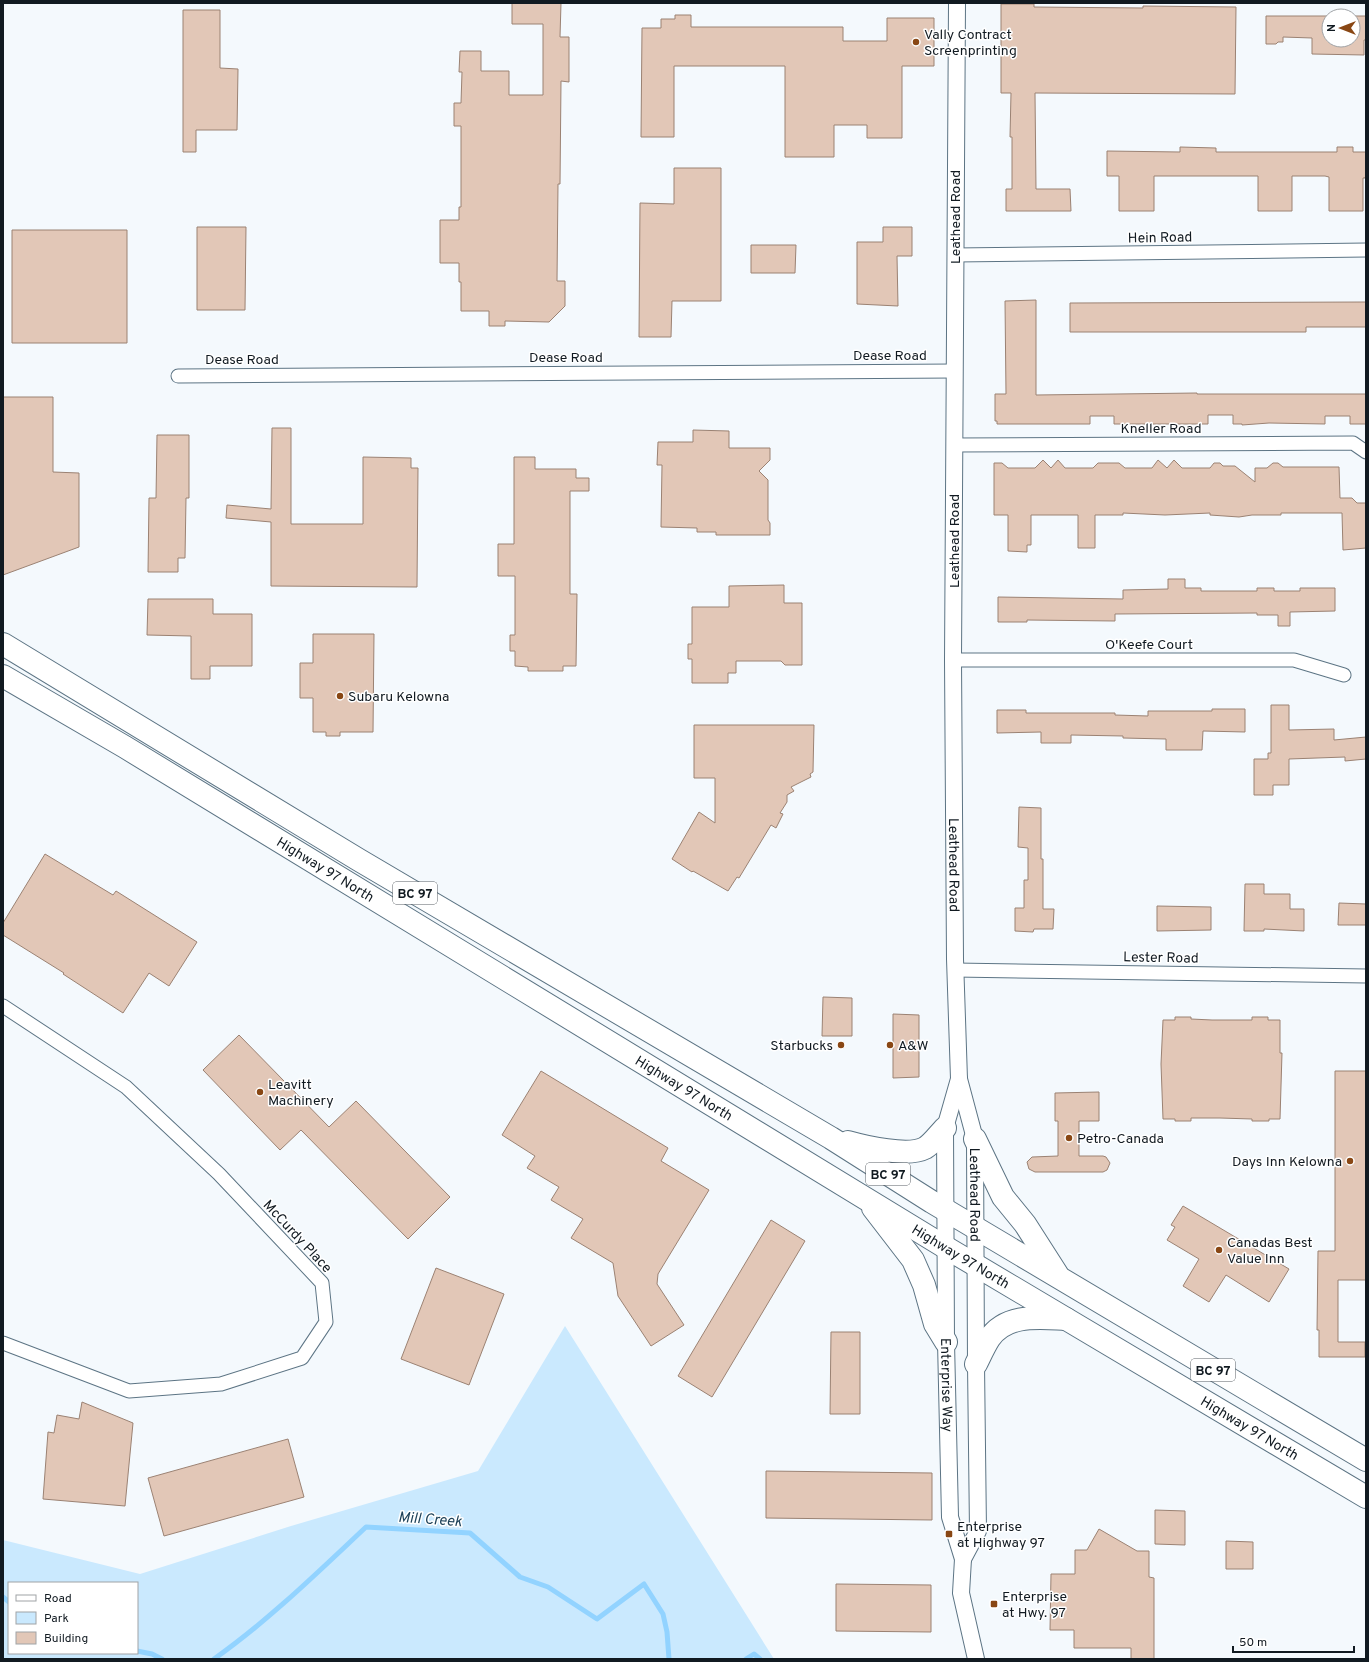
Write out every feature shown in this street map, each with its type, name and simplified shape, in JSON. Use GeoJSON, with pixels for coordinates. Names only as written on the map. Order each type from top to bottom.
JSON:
{"type":"FeatureCollection","features":[{"type":"Feature","properties":{"kind":"highway","name":"Highway 97 North"},"geometry":{"type":"LineString","coordinates":[[3,644],[359,860],[831,1138],[932,1202],[1366,1460]]}},
{"type":"Feature","properties":{"kind":"highway","name":"Highway 97 North"},"geometry":{"type":"LineString","coordinates":[[3,676],[125,747],[945,1247],[1366,1497]]}},
{"type":"Feature","properties":{"kind":"highway"},"geometry":{"type":"LineString","coordinates":[[831,1138],[892,1151],[908,1151],[925,1148],[945,1128]]}},
{"type":"Feature","properties":{"kind":"highway"},"geometry":{"type":"LineString","coordinates":[[976,1139],[1003,1197],[1025,1224],[1060,1278]]}},
{"type":"Feature","properties":{"kind":"highway"},"geometry":{"type":"LineString","coordinates":[[863,1196],[914,1260],[924,1285],[935,1324],[946,1342]]}},
{"type":"Feature","properties":{"kind":"highway"},"geometry":{"type":"LineString","coordinates":[[976,1364],[989,1338],[1002,1325],[1028,1318],[1068,1319]]}},
{"type":"Feature","properties":{"kind":"street","name":"Leathead Road"},"geometry":{"type":"LineString","coordinates":[[957,3],[953,660],[955,970],[959,1079],[976,1139],[975,1264]]}},
{"type":"Feature","properties":{"kind":"street","name":"Hein Road"},"geometry":{"type":"LineString","coordinates":[[955,255],[1366,250]]}},
{"type":"Feature","properties":{"kind":"street","name":"Dease Road"},"geometry":{"type":"LineString","coordinates":[[178,376],[954,371]]}},
{"type":"Feature","properties":{"kind":"street","name":"Kneller Road"},"geometry":{"type":"LineString","coordinates":[[954,445],[1353,443],[1366,452]]}},
{"type":"Feature","properties":{"kind":"street","name":"O'Keefe Court"},"geometry":{"type":"LineString","coordinates":[[953,660],[1294,660],[1344,675]]}},
{"type":"Feature","properties":{"kind":"street","name":"Lester Road"},"geometry":{"type":"LineString","coordinates":[[955,970],[1366,976]]}},
{"type":"Feature","properties":{"kind":"street","name":"McCurdy Place"},"geometry":{"type":"LineString","coordinates":[[3,1006],[126,1087],[219,1174],[322,1284],[326,1322],[302,1358],[221,1384],[129,1391],[3,1343]]}},
{"type":"Feature","properties":{"kind":"street","name":"Leathead Road"},"geometry":{"type":"LineString","coordinates":[[946,1209],[945,1128],[959,1079]]}},
{"type":"Feature","properties":{"kind":"street","name":"Enterprise Way"},"geometry":{"type":"LineString","coordinates":[[946,1209],[946,1342],[950,1517],[963,1559],[961,1593],[976,1659]]}},
{"type":"Feature","properties":{"kind":"street","name":"Enterprise Way"},"geometry":{"type":"LineString","coordinates":[[963,1559],[978,1531],[975,1264]]}},
{"type":"Feature","properties":{"kind":"green space"},"geometry":{"type":"Polygon","coordinates":[[[565,1326],[774,1659],[3,1659],[3,1540],[140,1574],[291,1526],[478,1471],[565,1326]]]}},
{"type":"Feature","properties":{"kind":"building"},"geometry":{"type":"Polygon","coordinates":[[[512,3],[561,3],[560,37],[569,37],[569,82],[561,81],[560,184],[558,184],[557,281],[565,281],[565,306],[549,322],[505,321],[505,326],[489,326],[489,311],[461,311],[461,282],[459,282],[459,263],[440,263],[440,220],[459,220],[459,207],[461,207],[461,126],[454,126],[454,103],[461,103],[462,72],[459,72],[460,51],[481,51],[481,71],[509,71],[509,95],[543,95],[543,24],[512,24],[512,3]]]}},
{"type":"Feature","properties":{"kind":"building"},"geometry":{"type":"Polygon","coordinates":[[[1001,4],[1034,4],[1034,7],[1236,7],[1235,94],[1035,93],[1036,189],[1070,189],[1071,211],[1006,211],[1006,189],[1012,189],[1012,137],[1010,137],[1011,93],[1001,93],[1001,4]]]}},
{"type":"Feature","properties":{"kind":"building"},"geometry":{"type":"Polygon","coordinates":[[[183,10],[220,10],[220,68],[238,69],[237,130],[196,130],[196,152],[183,152],[183,10]]]}},
{"type":"Feature","properties":{"kind":"building"},"geometry":{"type":"Polygon","coordinates":[[[675,15],[691,15],[691,27],[843,27],[843,41],[887,41],[887,18],[934,18],[934,66],[902,66],[902,138],[867,138],[867,125],[834,125],[834,157],[785,157],[785,66],[674,66],[674,137],[641,137],[642,28],[661,28],[661,19],[675,19],[675,15]]]}},
{"type":"Feature","properties":{"kind":"building"},"geometry":{"type":"Polygon","coordinates":[[[1266,16],[1321,16],[1321,48],[1361,48],[1361,16],[1366,16],[1366,40],[1364,40],[1364,55],[1312,54],[1312,38],[1283,37],[1283,42],[1278,42],[1276,44],[1266,44],[1266,16]]]}},
{"type":"Feature","properties":{"kind":"building"},"geometry":{"type":"Polygon","coordinates":[[[1180,147],[1216,148],[1216,152],[1337,152],[1337,147],[1353,147],[1353,152],[1366,152],[1366,175],[1365,178],[1363,178],[1363,211],[1329,211],[1329,177],[1325,176],[1292,176],[1292,211],[1258,211],[1258,176],[1154,176],[1154,211],[1119,211],[1119,176],[1107,176],[1107,151],[1180,152],[1180,147]]]}},
{"type":"Feature","properties":{"kind":"building"},"geometry":{"type":"Polygon","coordinates":[[[674,168],[721,168],[721,301],[672,301],[671,337],[639,337],[640,203],[674,204],[674,168]]]}},
{"type":"Feature","properties":{"kind":"building"},"geometry":{"type":"Polygon","coordinates":[[[197,227],[246,227],[245,310],[197,310],[197,227]]]}},
{"type":"Feature","properties":{"kind":"building"},"geometry":{"type":"Polygon","coordinates":[[[883,227],[912,227],[912,256],[897,256],[898,306],[857,304],[857,242],[883,242],[883,227]]]}},
{"type":"Feature","properties":{"kind":"building"},"geometry":{"type":"Polygon","coordinates":[[[12,230],[127,230],[127,343],[12,343],[12,230]]]}},
{"type":"Feature","properties":{"kind":"building"},"geometry":{"type":"Polygon","coordinates":[[[751,245],[796,245],[795,273],[751,273],[751,245]]]}},
{"type":"Feature","properties":{"kind":"building"},"geometry":{"type":"Polygon","coordinates":[[[1036,300],[1036,395],[1197,393],[1366,394],[1366,424],[1350,424],[1350,416],[1325,416],[1325,424],[1269,423],[1242,425],[1233,424],[1233,415],[1208,415],[1208,424],[1114,424],[1114,416],[1090,416],[1090,424],[997,424],[997,421],[995,421],[995,394],[1006,394],[1005,301],[1036,300]]]}},
{"type":"Feature","properties":{"kind":"building"},"geometry":{"type":"Polygon","coordinates":[[[1366,302],[1366,327],[1306,327],[1306,332],[1070,332],[1070,303],[1366,302]]]}},
{"type":"Feature","properties":{"kind":"building"},"geometry":{"type":"Polygon","coordinates":[[[3,397],[53,397],[53,472],[79,473],[79,547],[3,575],[3,397]]]}},
{"type":"Feature","properties":{"kind":"building"},"geometry":{"type":"Polygon","coordinates":[[[272,428],[291,428],[291,524],[363,524],[363,457],[411,458],[411,468],[418,468],[417,587],[271,586],[271,522],[226,518],[227,505],[271,509],[272,428]]]}},
{"type":"Feature","properties":{"kind":"building"},"geometry":{"type":"Polygon","coordinates":[[[693,430],[729,431],[729,448],[770,448],[770,460],[759,471],[768,480],[768,520],[770,523],[770,535],[716,535],[716,532],[697,532],[697,528],[661,527],[662,465],[657,465],[658,442],[693,442],[693,430]]]}},
{"type":"Feature","properties":{"kind":"building"},"geometry":{"type":"Polygon","coordinates":[[[157,435],[189,435],[189,498],[186,498],[185,558],[178,558],[178,572],[148,572],[149,498],[156,498],[157,435]]]}},
{"type":"Feature","properties":{"kind":"building"},"geometry":{"type":"Polygon","coordinates":[[[514,457],[535,457],[535,469],[576,469],[576,478],[589,478],[589,491],[570,491],[570,594],[577,594],[576,666],[563,666],[563,671],[528,671],[528,667],[515,666],[515,651],[510,651],[510,635],[515,635],[515,576],[498,576],[498,544],[514,544],[514,457]]]}},
{"type":"Feature","properties":{"kind":"building"},"geometry":{"type":"Polygon","coordinates":[[[1043,460],[1051,468],[1058,460],[1065,468],[1093,468],[1098,463],[1119,463],[1125,468],[1152,468],[1158,460],[1167,468],[1174,460],[1182,468],[1210,468],[1214,463],[1220,463],[1223,466],[1235,466],[1255,482],[1255,468],[1267,468],[1273,463],[1278,463],[1283,467],[1339,467],[1340,498],[1352,498],[1357,503],[1366,503],[1366,548],[1343,550],[1342,513],[1281,513],[1281,515],[1252,515],[1239,517],[1210,515],[1210,513],[1165,515],[1123,513],[1123,515],[1095,515],[1095,548],[1078,548],[1078,515],[1031,515],[1031,545],[1027,545],[1027,552],[1008,551],[1008,515],[994,515],[994,463],[1002,463],[1008,468],[1035,468],[1043,460]]]}},
{"type":"Feature","properties":{"kind":"building"},"geometry":{"type":"Polygon","coordinates":[[[1168,579],[1185,579],[1185,588],[1201,588],[1201,591],[1257,591],[1257,588],[1274,588],[1274,591],[1300,591],[1300,588],[1335,588],[1335,611],[1290,612],[1290,626],[1278,626],[1278,615],[1257,615],[1257,613],[1115,614],[1115,621],[1027,620],[1027,622],[998,622],[998,597],[1123,599],[1123,590],[1168,589],[1168,579]]]}},
{"type":"Feature","properties":{"kind":"building"},"geometry":{"type":"Polygon","coordinates":[[[784,585],[784,603],[802,603],[802,665],[785,665],[781,661],[736,661],[736,673],[728,673],[728,683],[692,683],[692,659],[688,659],[688,644],[692,644],[692,607],[729,607],[729,586],[784,585]]]}},
{"type":"Feature","properties":{"kind":"building"},"geometry":{"type":"Polygon","coordinates":[[[148,599],[213,599],[213,614],[252,614],[252,666],[210,666],[210,679],[191,679],[191,636],[147,635],[148,599]]]}},
{"type":"Feature","properties":{"kind":"building"},"geometry":{"type":"Polygon","coordinates":[[[313,634],[374,634],[373,732],[340,732],[340,736],[326,736],[326,732],[313,732],[313,698],[300,698],[300,663],[313,663],[313,634]]]}},
{"type":"Feature","properties":{"kind":"building"},"geometry":{"type":"Polygon","coordinates":[[[1271,705],[1289,705],[1289,730],[1334,729],[1334,740],[1366,737],[1366,759],[1345,761],[1345,757],[1289,759],[1289,785],[1273,785],[1273,795],[1254,795],[1254,759],[1268,759],[1268,753],[1271,753],[1271,705]]]}},
{"type":"Feature","properties":{"kind":"building"},"geometry":{"type":"Polygon","coordinates":[[[1212,709],[1245,709],[1245,732],[1203,731],[1202,750],[1166,750],[1166,739],[1071,735],[1071,743],[1041,743],[1041,732],[997,733],[997,710],[1026,710],[1026,713],[1115,713],[1115,715],[1148,716],[1148,711],[1212,711],[1212,709]]]}},
{"type":"Feature","properties":{"kind":"building"},"geometry":{"type":"Polygon","coordinates":[[[694,725],[814,725],[813,772],[810,774],[811,777],[791,787],[794,791],[787,795],[787,802],[780,813],[783,814],[776,828],[771,825],[739,878],[737,877],[728,891],[693,871],[692,872],[672,859],[699,812],[715,823],[715,778],[694,778],[694,725]]]}},
{"type":"Feature","properties":{"kind":"building"},"geometry":{"type":"Polygon","coordinates":[[[1019,807],[1041,808],[1043,909],[1054,909],[1053,929],[1034,929],[1033,932],[1015,931],[1015,908],[1024,908],[1024,880],[1028,880],[1028,848],[1018,847],[1019,807]]]}},
{"type":"Feature","properties":{"kind":"building"},"geometry":{"type":"Polygon","coordinates":[[[45,854],[113,895],[116,891],[197,942],[169,986],[149,973],[123,1013],[63,974],[64,973],[3,935],[3,923],[45,854]]]}},
{"type":"Feature","properties":{"kind":"building"},"geometry":{"type":"Polygon","coordinates":[[[1245,884],[1264,884],[1264,894],[1290,894],[1290,909],[1304,909],[1304,931],[1264,929],[1264,931],[1244,931],[1245,884]]]}},
{"type":"Feature","properties":{"kind":"building"},"geometry":{"type":"Polygon","coordinates":[[[1339,903],[1366,904],[1366,925],[1338,925],[1339,903]]]}},
{"type":"Feature","properties":{"kind":"building"},"geometry":{"type":"Polygon","coordinates":[[[1157,906],[1211,907],[1211,930],[1157,931],[1157,906]]]}},
{"type":"Feature","properties":{"kind":"building"},"geometry":{"type":"Polygon","coordinates":[[[823,997],[852,998],[852,1036],[822,1036],[823,997]]]}},
{"type":"Feature","properties":{"kind":"building"},"geometry":{"type":"Polygon","coordinates":[[[893,1014],[919,1015],[919,1077],[893,1078],[893,1014]]]}},
{"type":"Feature","properties":{"kind":"building"},"geometry":{"type":"Polygon","coordinates":[[[1175,1017],[1191,1017],[1191,1019],[1212,1020],[1252,1020],[1252,1017],[1268,1017],[1268,1020],[1280,1020],[1280,1053],[1282,1053],[1280,1119],[1269,1119],[1269,1121],[1252,1121],[1252,1119],[1191,1118],[1191,1121],[1175,1121],[1175,1119],[1163,1119],[1161,1064],[1163,1020],[1175,1020],[1175,1017]]]}},
{"type":"Feature","properties":{"kind":"building"},"geometry":{"type":"Polygon","coordinates":[[[239,1035],[329,1127],[356,1101],[450,1197],[408,1239],[301,1130],[280,1150],[203,1070],[239,1035]]]}},
{"type":"Feature","properties":{"kind":"building"},"geometry":{"type":"Polygon","coordinates":[[[541,1071],[668,1148],[661,1161],[709,1190],[658,1274],[657,1284],[684,1325],[651,1346],[618,1296],[613,1263],[571,1238],[583,1219],[551,1200],[559,1187],[527,1168],[535,1156],[502,1135],[541,1071]]]}},
{"type":"Feature","properties":{"kind":"building","name":"Days Inn Kelowna"},"geometry":{"type":"Polygon","coordinates":[[[1335,1071],[1366,1071],[1366,1280],[1338,1280],[1338,1342],[1365,1342],[1365,1357],[1319,1357],[1319,1330],[1317,1330],[1318,1251],[1335,1251],[1335,1071]]]}},
{"type":"Feature","properties":{"kind":"building","name":"Petro-Canada"},"geometry":{"type":"Polygon","coordinates":[[[1099,1092],[1099,1121],[1079,1121],[1079,1156],[1106,1157],[1110,1163],[1107,1170],[1103,1172],[1035,1172],[1029,1169],[1027,1162],[1032,1157],[1058,1156],[1058,1121],[1055,1121],[1055,1093],[1099,1092]]]}},
{"type":"Feature","properties":{"kind":"building","name":"Canadas Best Value Inn"},"geometry":{"type":"Polygon","coordinates":[[[1183,1206],[1289,1269],[1269,1302],[1226,1275],[1209,1302],[1183,1286],[1199,1259],[1167,1240],[1175,1227],[1171,1225],[1183,1206]]]}},
{"type":"Feature","properties":{"kind":"building"},"geometry":{"type":"Polygon","coordinates":[[[771,1220],[805,1241],[712,1397],[678,1376],[771,1220]]]}},
{"type":"Feature","properties":{"kind":"building"},"geometry":{"type":"Polygon","coordinates":[[[436,1268],[504,1294],[469,1385],[401,1359],[436,1268]]]}},
{"type":"Feature","properties":{"kind":"building"},"geometry":{"type":"Polygon","coordinates":[[[831,1332],[860,1332],[860,1414],[830,1414],[831,1332]]]}},
{"type":"Feature","properties":{"kind":"building"},"geometry":{"type":"Polygon","coordinates":[[[82,1402],[133,1423],[125,1506],[43,1499],[48,1432],[54,1433],[57,1415],[79,1419],[82,1402]]]}},
{"type":"Feature","properties":{"kind":"building"},"geometry":{"type":"Polygon","coordinates":[[[288,1439],[304,1497],[164,1536],[148,1478],[288,1439]]]}},
{"type":"Feature","properties":{"kind":"building"},"geometry":{"type":"Polygon","coordinates":[[[766,1471],[932,1473],[932,1520],[766,1518],[766,1471]]]}},
{"type":"Feature","properties":{"kind":"building"},"geometry":{"type":"Polygon","coordinates":[[[1155,1510],[1185,1511],[1185,1545],[1155,1544],[1155,1510]]]}},
{"type":"Feature","properties":{"kind":"building"},"geometry":{"type":"Polygon","coordinates":[[[1099,1529],[1137,1551],[1149,1551],[1149,1577],[1154,1578],[1154,1659],[1131,1659],[1131,1648],[1074,1648],[1074,1630],[1050,1630],[1051,1574],[1075,1574],[1075,1550],[1087,1550],[1099,1529]]]}},
{"type":"Feature","properties":{"kind":"building"},"geometry":{"type":"Polygon","coordinates":[[[1226,1541],[1253,1542],[1253,1569],[1226,1569],[1226,1541]]]}},
{"type":"Feature","properties":{"kind":"building"},"geometry":{"type":"Polygon","coordinates":[[[836,1584],[931,1585],[931,1632],[836,1631],[836,1584]]]}},
{"type":"Feature","properties":{"kind":"waterway","name":"Mill Creek"},"geometry":{"type":"LineString","coordinates":[[214,1659],[273,1612],[311,1579],[366,1527],[470,1533],[520,1577],[548,1587],[597,1619],[644,1584],[663,1614],[667,1632],[669,1659]]}},
{"type":"Feature","properties":{"kind":"waterway","name":"Mill Creek"},"geometry":{"type":"LineString","coordinates":[[3,1597],[8,1601]]}},
{"type":"Feature","properties":{"kind":"waterway","name":"Mill Creek"},"geometry":{"type":"LineString","coordinates":[[138,1651],[152,1654],[162,1659]]}},
{"type":"Feature","properties":{"kind":"waterway","name":"Mill Creek"},"geometry":{"type":"LineString","coordinates":[[746,1659],[754,1654],[760,1659]]}},
{"type":"Feature","properties":{"kind":"place","name":"Vally Contract Screenprinting"},"geometry":{"type":"Point","coordinates":[916,42]}},
{"type":"Feature","properties":{"kind":"place","name":"Subaru Kelowna"},"geometry":{"type":"Point","coordinates":[340,696]}},
{"type":"Feature","properties":{"kind":"place","name":"Starbucks"},"geometry":{"type":"Point","coordinates":[841,1045]}},
{"type":"Feature","properties":{"kind":"place","name":"A&W"},"geometry":{"type":"Point","coordinates":[890,1045]}},
{"type":"Feature","properties":{"kind":"place","name":"Leavitt Machinery"},"geometry":{"type":"Point","coordinates":[260,1092]}},
{"type":"Feature","properties":{"kind":"place","name":"Petro-Canada"},"geometry":{"type":"Point","coordinates":[1069,1138]}},
{"type":"Feature","properties":{"kind":"place","name":"Days Inn Kelowna"},"geometry":{"type":"Point","coordinates":[1350,1161]}},
{"type":"Feature","properties":{"kind":"place","name":"Canadas Best Value Inn"},"geometry":{"type":"Point","coordinates":[1219,1250]}},
{"type":"Feature","properties":{"kind":"place","name":"Enterprise at Highway 97"},"geometry":{"type":"Point","coordinates":[949,1534]}},
{"type":"Feature","properties":{"kind":"place","name":"Enterprise at Hwy. 97"},"geometry":{"type":"Point","coordinates":[994,1604]}}]}
